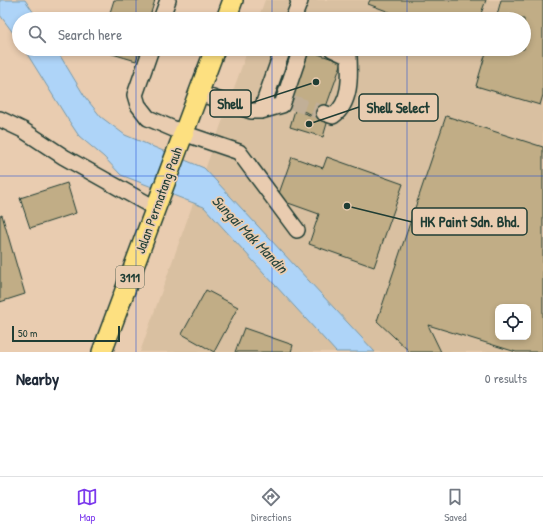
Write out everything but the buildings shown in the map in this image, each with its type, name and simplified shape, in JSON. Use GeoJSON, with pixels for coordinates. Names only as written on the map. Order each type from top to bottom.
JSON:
{"type":"FeatureCollection","features":[{"type":"Feature","properties":{"kind":"main road"},"geometry":{"type":"LineString","coordinates":[[229,12],[233,0]]}},
{"type":"Feature","properties":{"kind":"main road","name":"Jalan Permatang Pauh"},"geometry":{"type":"LineString","coordinates":[[102,352],[212,56]]}},
{"type":"Feature","properties":{"kind":"street"},"geometry":{"type":"LineString","coordinates":[[164,12],[168,0]]}},
{"type":"Feature","properties":{"kind":"street"},"geometry":{"type":"LineString","coordinates":[[295,12],[299,0]]}},
{"type":"Feature","properties":{"kind":"street"},"geometry":{"type":"LineString","coordinates":[[148,56],[134,94],[138,105],[148,118],[183,133],[238,152],[297,230]]}},
{"type":"Feature","properties":{"kind":"street"},"geometry":{"type":"LineString","coordinates":[[260,111],[280,56]]}},
{"type":"Feature","properties":{"kind":"street"},"geometry":{"type":"LineString","coordinates":[[198,93],[251,111],[260,111],[286,104],[297,56]]}},
{"type":"Feature","properties":{"kind":"street"},"geometry":{"type":"LineString","coordinates":[[324,113],[333,116],[340,111],[349,86],[349,57],[347,56]]}},
{"type":"Feature","properties":{"kind":"street"},"geometry":{"type":"LineString","coordinates":[[0,119],[23,130],[64,157],[156,205]]}},
{"type":"Feature","properties":{"kind":"shaded area"},"geometry":{"type":"Polygon","coordinates":[[[265,0],[543,0],[543,352],[140,352],[246,56],[531,56],[531,12],[261,12],[265,0]]]}},
{"type":"Feature","properties":{"kind":"water"},"geometry":{"type":"Polygon","coordinates":[[[0,0],[25,0],[33,12],[12,12],[12,31],[0,15],[0,0]]]}},
{"type":"Feature","properties":{"kind":"water","name":"Sungai Mak Mandin"},"geometry":{"type":"Polygon","coordinates":[[[28,56],[60,56],[85,97],[101,117],[125,135],[204,168],[375,352],[336,352],[204,207],[121,175],[104,157],[79,136],[28,56]]]}},
{"type":"Feature","properties":{"kind":"tunnel"},"geometry":{"type":"LineString","coordinates":[[291,102],[324,113]]}},
{"type":"Feature","properties":{"kind":"place","name":"Shell"},"geometry":{"type":"Point","coordinates":[316,82]}},
{"type":"Feature","properties":{"kind":"place","name":"Shell Select"},"geometry":{"type":"Point","coordinates":[309,124]}},
{"type":"Feature","properties":{"kind":"place","name":"HK Paint Sdn. Bhd."},"geometry":{"type":"Point","coordinates":[347,206]}}]}
